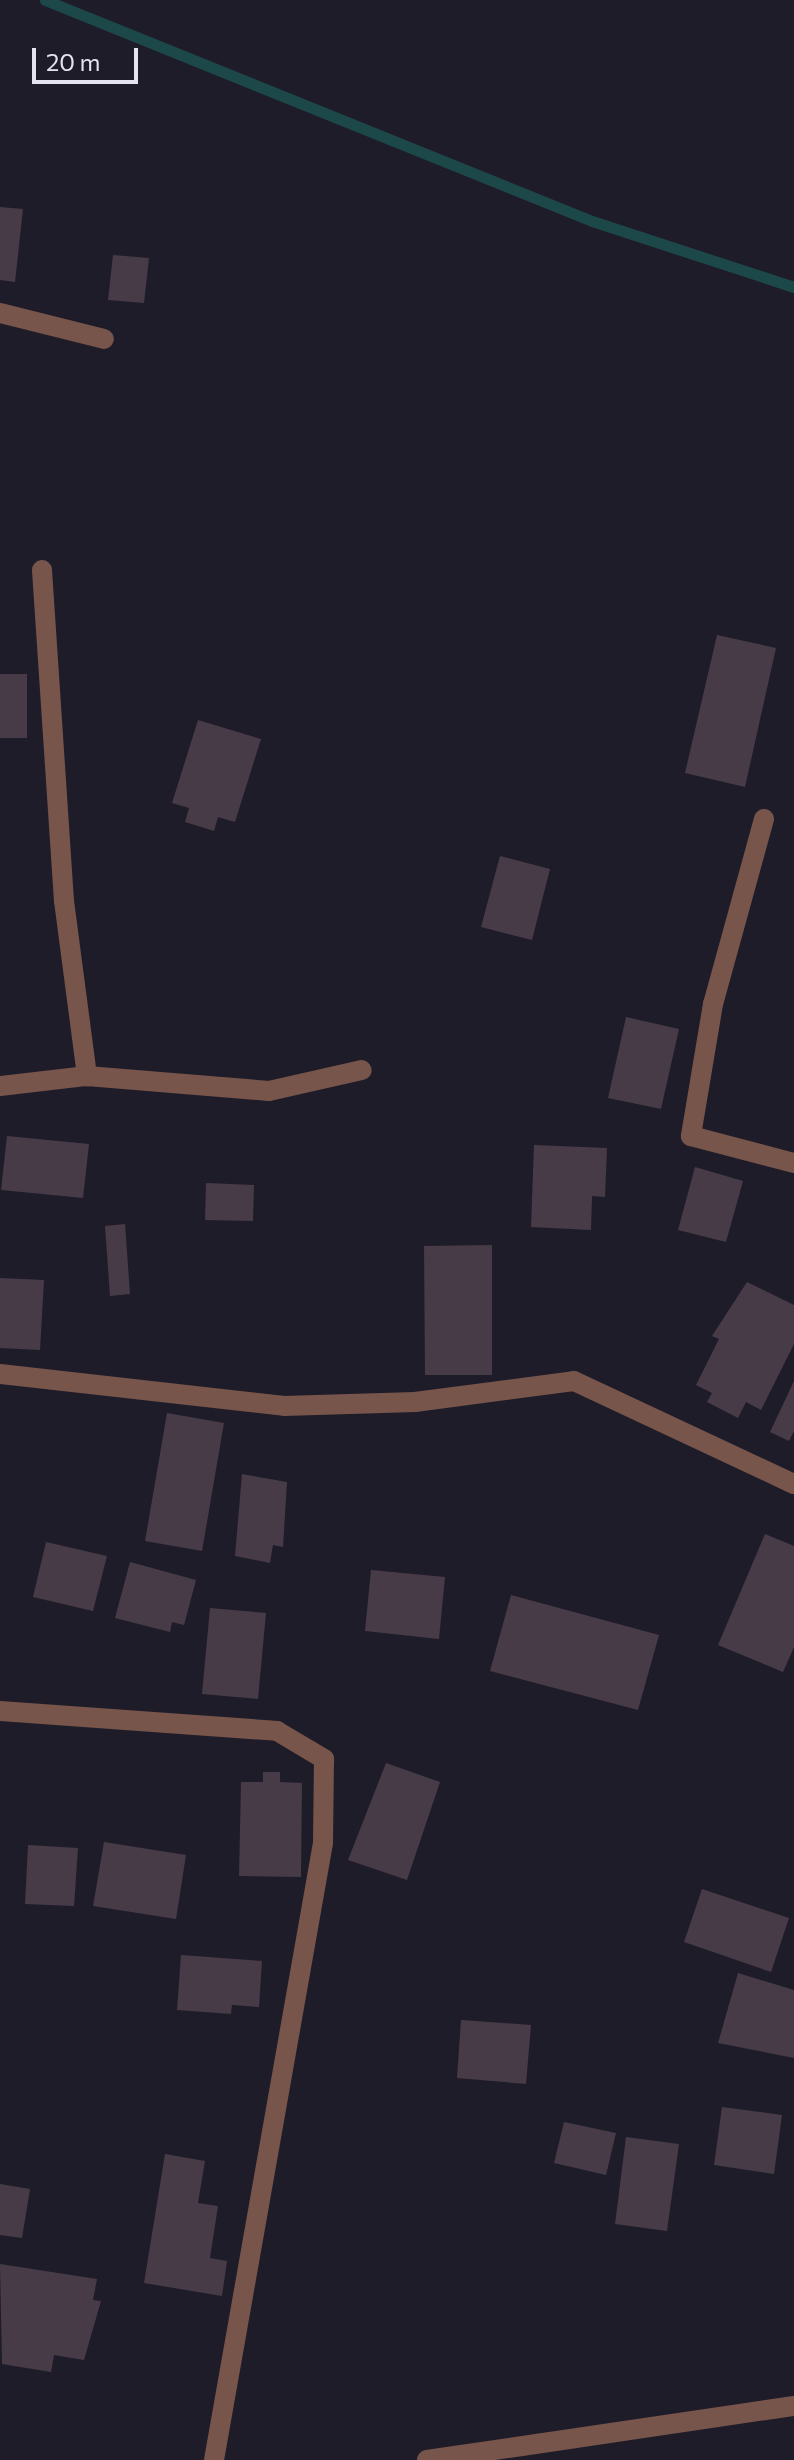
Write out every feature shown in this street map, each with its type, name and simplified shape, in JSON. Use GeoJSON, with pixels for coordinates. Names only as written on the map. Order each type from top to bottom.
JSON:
{"type":"FeatureCollection","features":[{"type":"Feature","properties":{"kind":"street"},"geometry":{"type":"LineString","coordinates":[[0,313],[104,339]]}},
{"type":"Feature","properties":{"kind":"street"},"geometry":{"type":"LineString","coordinates":[[42,570],[64,901],[87,1076]]}},
{"type":"Feature","properties":{"kind":"street"},"geometry":{"type":"LineString","coordinates":[[764,819],[713,1004],[691,1136],[794,1163]]}},
{"type":"Feature","properties":{"kind":"street"},"geometry":{"type":"LineString","coordinates":[[0,1086],[87,1076],[269,1091],[362,1070]]}},
{"type":"Feature","properties":{"kind":"street"},"geometry":{"type":"LineString","coordinates":[[0,1374],[284,1406],[415,1402],[574,1381],[794,1484]]}},
{"type":"Feature","properties":{"kind":"street"},"geometry":{"type":"LineString","coordinates":[[0,1711],[277,1731],[324,1759],[323,1843],[214,2460]]}},
{"type":"Feature","properties":{"kind":"street"},"geometry":{"type":"LineString","coordinates":[[427,2460],[794,2406]]}},
{"type":"Feature","properties":{"kind":"building"},"geometry":{"type":"Polygon","coordinates":[[[0,207],[23,209],[15,282],[0,280],[0,207]]]}},
{"type":"Feature","properties":{"kind":"building"},"geometry":{"type":"Polygon","coordinates":[[[113,255],[149,258],[144,303],[108,300],[113,255]]]}},
{"type":"Feature","properties":{"kind":"building"},"geometry":{"type":"Polygon","coordinates":[[[717,635],[776,648],[745,787],[685,773],[717,635]]]}},
{"type":"Feature","properties":{"kind":"building"},"geometry":{"type":"Polygon","coordinates":[[[0,674],[27,674],[27,738],[0,738],[0,674]]]}},
{"type":"Feature","properties":{"kind":"building"},"geometry":{"type":"Polygon","coordinates":[[[198,720],[261,739],[235,822],[218,817],[214,831],[185,822],[189,808],[172,803],[198,720]]]}},
{"type":"Feature","properties":{"kind":"building"},"geometry":{"type":"Polygon","coordinates":[[[500,856],[550,869],[532,940],[481,927],[500,856]]]}},
{"type":"Feature","properties":{"kind":"building"},"geometry":{"type":"Polygon","coordinates":[[[626,1017],[679,1029],[661,1109],[608,1098],[626,1017]]]}},
{"type":"Feature","properties":{"kind":"building"},"geometry":{"type":"Polygon","coordinates":[[[7,1136],[89,1144],[83,1198],[1,1190],[7,1136]]]}},
{"type":"Feature","properties":{"kind":"building"},"geometry":{"type":"Polygon","coordinates":[[[534,1145],[607,1148],[605,1197],[592,1196],[591,1230],[531,1227],[534,1145]]]}},
{"type":"Feature","properties":{"kind":"building"},"geometry":{"type":"Polygon","coordinates":[[[695,1167],[743,1181],[726,1242],[678,1230],[695,1167]]]}},
{"type":"Feature","properties":{"kind":"building"},"geometry":{"type":"Polygon","coordinates":[[[206,1183],[254,1185],[253,1221],[205,1220],[206,1183]]]}},
{"type":"Feature","properties":{"kind":"building"},"geometry":{"type":"Polygon","coordinates":[[[125,1224],[130,1294],[110,1296],[105,1226],[125,1224]]]}},
{"type":"Feature","properties":{"kind":"building"},"geometry":{"type":"Polygon","coordinates":[[[492,1245],[492,1375],[425,1375],[424,1246],[492,1245]]]}},
{"type":"Feature","properties":{"kind":"building"},"geometry":{"type":"Polygon","coordinates":[[[0,1278],[44,1280],[40,1350],[0,1348],[0,1278]]]}},
{"type":"Feature","properties":{"kind":"building"},"geometry":{"type":"Polygon","coordinates":[[[747,1282],[794,1305],[794,1344],[761,1410],[746,1402],[738,1418],[707,1402],[712,1393],[696,1385],[719,1339],[712,1336],[747,1282]]]}},
{"type":"Feature","properties":{"kind":"building"},"geometry":{"type":"Polygon","coordinates":[[[794,1381],[794,1431],[789,1441],[770,1432],[794,1381]]]}},
{"type":"Feature","properties":{"kind":"building"},"geometry":{"type":"Polygon","coordinates":[[[167,1413],[224,1423],[202,1551],[145,1541],[167,1413]]]}},
{"type":"Feature","properties":{"kind":"building"},"geometry":{"type":"Polygon","coordinates":[[[242,1474],[287,1482],[283,1547],[273,1545],[270,1563],[235,1556],[242,1474]]]}},
{"type":"Feature","properties":{"kind":"building"},"geometry":{"type":"Polygon","coordinates":[[[765,1534],[794,1546],[794,1647],[783,1672],[718,1645],[765,1534]]]}},
{"type":"Feature","properties":{"kind":"building"},"geometry":{"type":"Polygon","coordinates":[[[46,1542],[107,1556],[93,1611],[33,1597],[46,1542]]]}},
{"type":"Feature","properties":{"kind":"building"},"geometry":{"type":"Polygon","coordinates":[[[130,1562],[196,1580],[184,1625],[172,1622],[170,1632],[115,1618],[130,1562]]]}},
{"type":"Feature","properties":{"kind":"building"},"geometry":{"type":"Polygon","coordinates":[[[371,1570],[445,1577],[439,1639],[365,1631],[371,1570]]]}},
{"type":"Feature","properties":{"kind":"building"},"geometry":{"type":"Polygon","coordinates":[[[511,1595],[659,1635],[638,1710],[490,1671],[511,1595]]]}},
{"type":"Feature","properties":{"kind":"building"},"geometry":{"type":"Polygon","coordinates":[[[210,1608],[266,1613],[258,1699],[202,1694],[210,1608]]]}},
{"type":"Feature","properties":{"kind":"building"},"geometry":{"type":"Polygon","coordinates":[[[386,1763],[440,1782],[407,1880],[348,1860],[386,1763]]]}},
{"type":"Feature","properties":{"kind":"building"},"geometry":{"type":"Polygon","coordinates":[[[263,1772],[280,1772],[280,1782],[302,1783],[301,1877],[239,1876],[241,1782],[263,1782],[263,1772]]]}},
{"type":"Feature","properties":{"kind":"building"},"geometry":{"type":"Polygon","coordinates":[[[104,1842],[186,1855],[176,1919],[93,1906],[104,1842]]]}},
{"type":"Feature","properties":{"kind":"building"},"geometry":{"type":"Polygon","coordinates":[[[28,1845],[78,1848],[74,1906],[25,1904],[28,1845]]]}},
{"type":"Feature","properties":{"kind":"building"},"geometry":{"type":"Polygon","coordinates":[[[702,1889],[789,1918],[771,1972],[684,1942],[702,1889]]]}},
{"type":"Feature","properties":{"kind":"building"},"geometry":{"type":"Polygon","coordinates":[[[181,1955],[262,1961],[259,2007],[232,2005],[231,2014],[177,2010],[181,1955]]]}},
{"type":"Feature","properties":{"kind":"building"},"geometry":{"type":"Polygon","coordinates":[[[738,1973],[794,1990],[794,2058],[718,2043],[738,1973]]]}},
{"type":"Feature","properties":{"kind":"building"},"geometry":{"type":"Polygon","coordinates":[[[461,2020],[531,2025],[526,2084],[457,2078],[461,2020]]]}},
{"type":"Feature","properties":{"kind":"building"},"geometry":{"type":"Polygon","coordinates":[[[722,2107],[782,2115],[774,2174],[714,2165],[722,2107]]]}},
{"type":"Feature","properties":{"kind":"building"},"geometry":{"type":"Polygon","coordinates":[[[564,2122],[616,2133],[606,2175],[554,2163],[564,2122]]]}},
{"type":"Feature","properties":{"kind":"building"},"geometry":{"type":"Polygon","coordinates":[[[626,2137],[679,2144],[667,2231],[615,2224],[626,2137]]]}},
{"type":"Feature","properties":{"kind":"building"},"geometry":{"type":"Polygon","coordinates":[[[165,2154],[205,2161],[198,2203],[218,2206],[210,2258],[227,2261],[222,2296],[144,2283],[165,2154]]]}},
{"type":"Feature","properties":{"kind":"building"},"geometry":{"type":"Polygon","coordinates":[[[0,2184],[30,2189],[22,2238],[0,2235],[0,2184]]]}},
{"type":"Feature","properties":{"kind":"building"},"geometry":{"type":"Polygon","coordinates":[[[0,2264],[97,2279],[93,2300],[101,2301],[84,2360],[54,2355],[51,2372],[2,2364],[0,2264]]]}},
{"type":"Feature","properties":{"kind":"waterway"},"geometry":{"type":"LineString","coordinates":[[45,0],[592,221],[794,287]]}}]}
